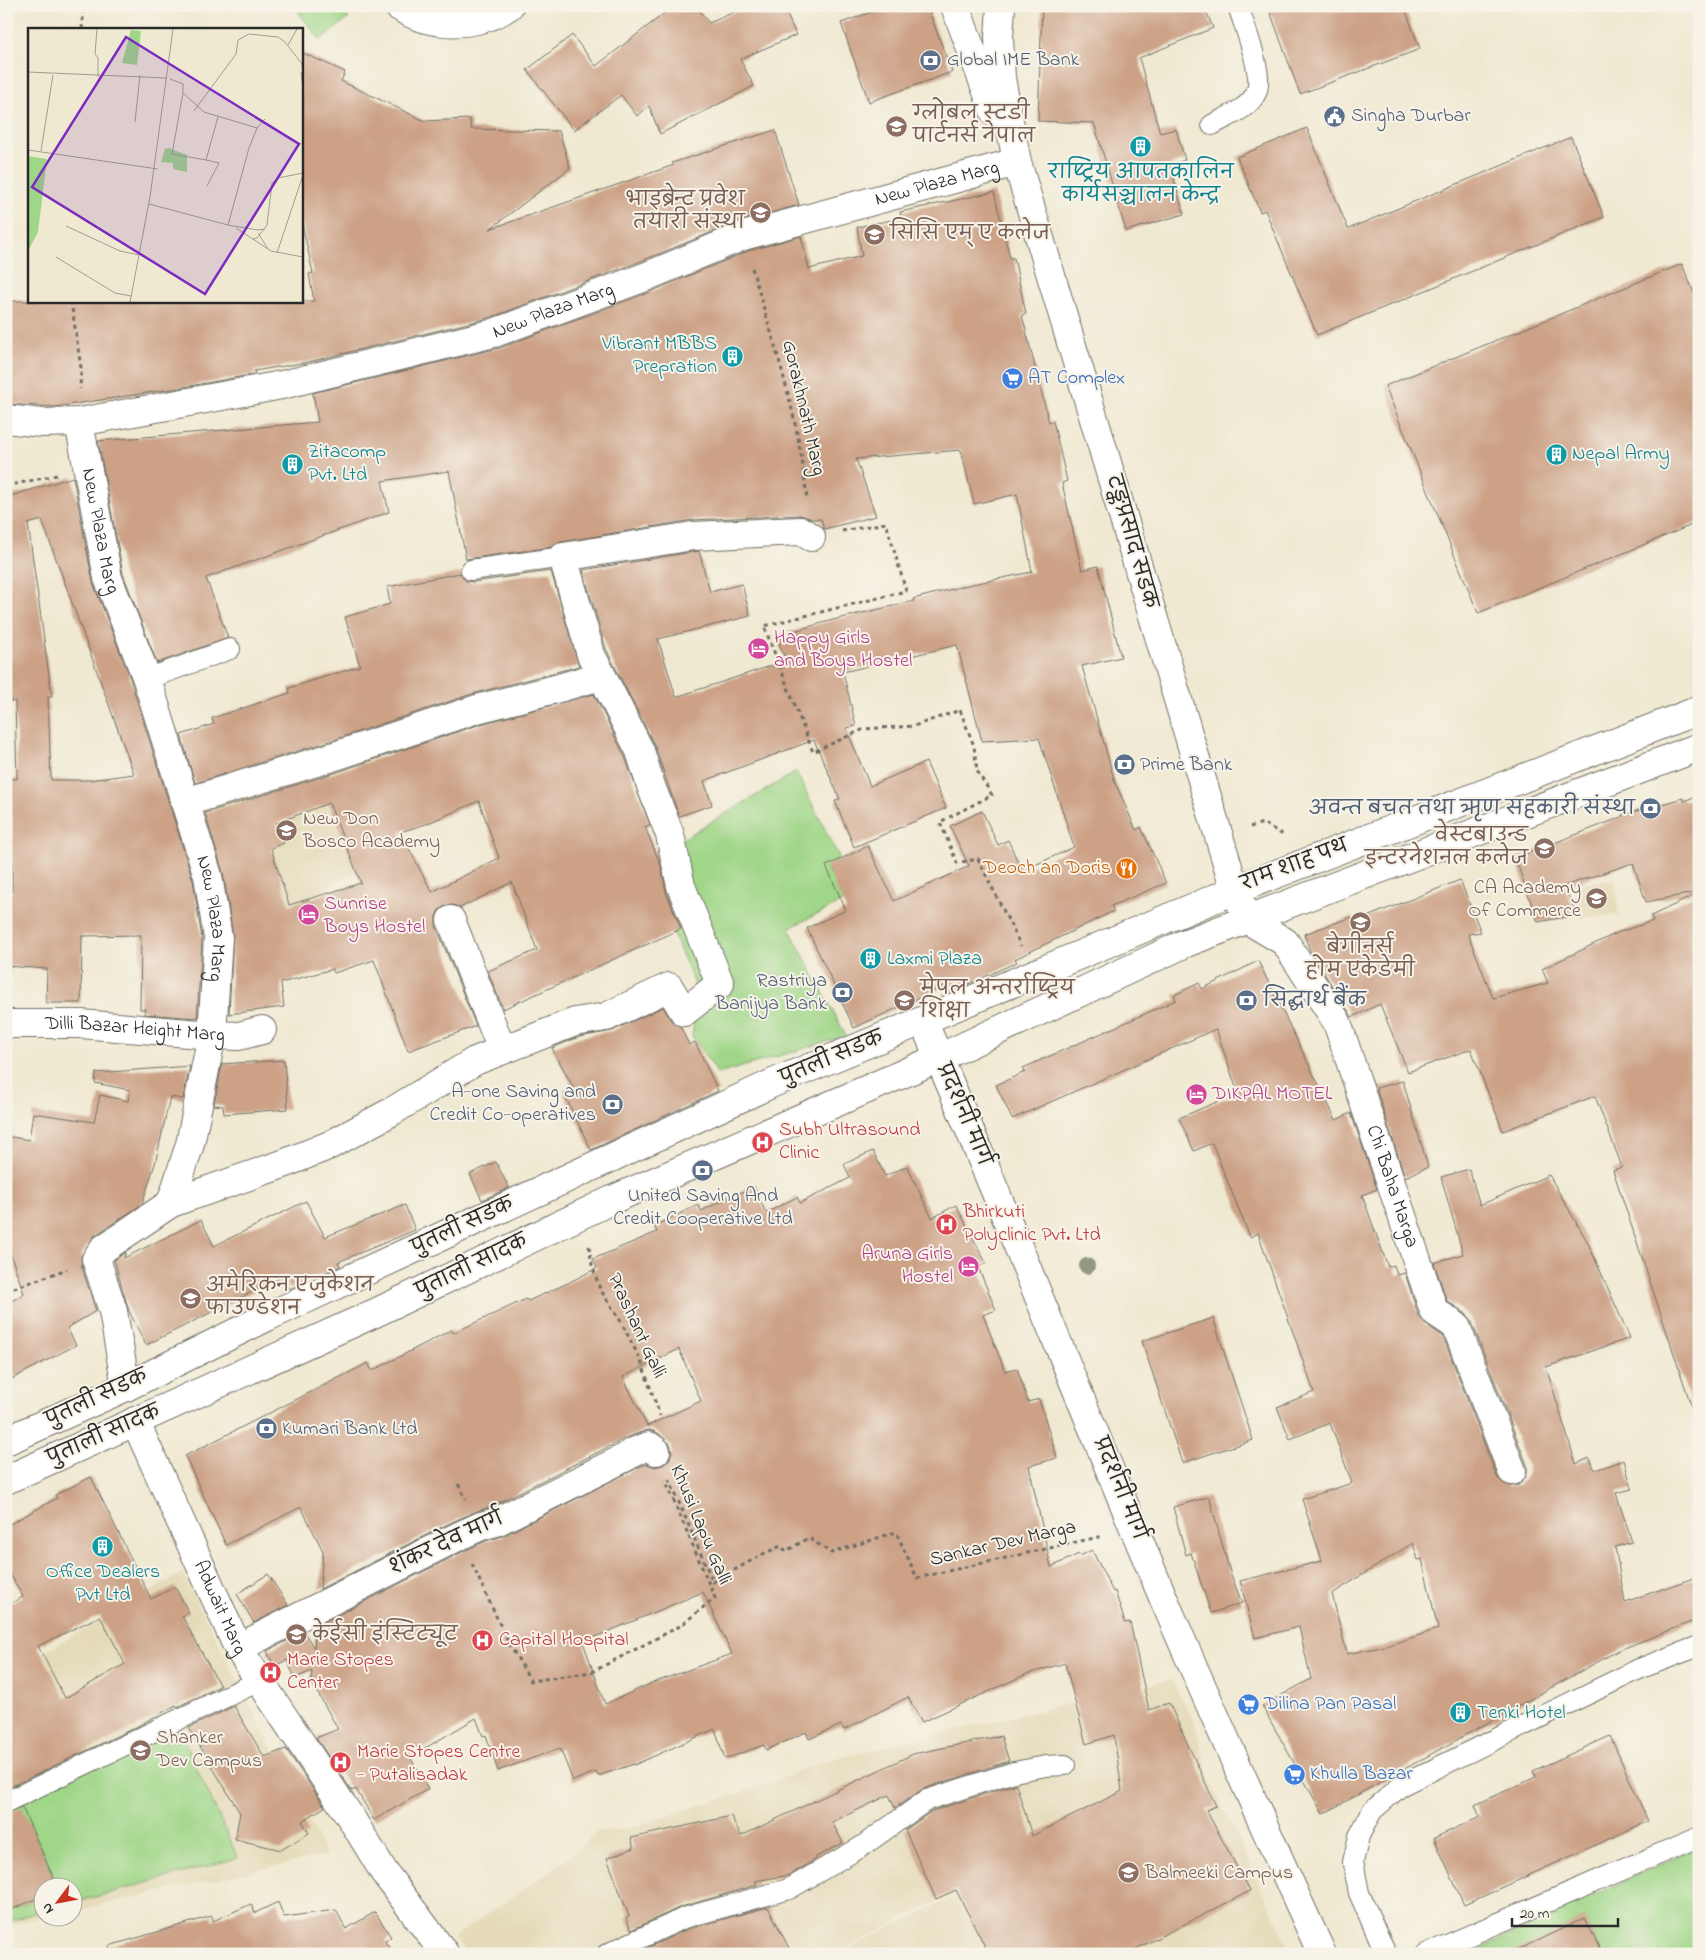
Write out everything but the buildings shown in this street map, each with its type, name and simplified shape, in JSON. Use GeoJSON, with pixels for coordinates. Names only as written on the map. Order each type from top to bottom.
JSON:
{"type":"FeatureCollection","features":[{"type":"Feature","properties":{"kind":"street"},"geometry":{"type":"LineString","coordinates":[[398,6],[428,21],[452,23],[475,20],[509,6]]}},
{"type":"Feature","properties":{"kind":"street","name":"टङ्कप्रसाद सडक"},"geometry":{"type":"LineString","coordinates":[[955,6],[993,107],[1017,162]]}},
{"type":"Feature","properties":{"kind":"street","name":"टङ्कप्रसाद सडक"},"geometry":{"type":"LineString","coordinates":[[1001,6],[999,38],[1001,78],[1017,162],[1219,838],[1235,890],[1248,920]]}},
{"type":"Feature","properties":{"kind":"street","name":"New Plaza Marg"},"geometry":{"type":"LineString","coordinates":[[6,419],[42,423],[79,422],[282,385],[494,333],[645,277],[743,236],[1017,162]]}},
{"type":"Feature","properties":{"kind":"street","name":"New Plaza Marg"},"geometry":{"type":"LineString","coordinates":[[79,422],[108,578],[148,679],[186,802],[208,876],[218,938],[212,1036],[190,1144],[171,1203]]}},
{"type":"Feature","properties":{"kind":"street"},"geometry":{"type":"LineString","coordinates":[[126,1387],[113,1311],[96,1259],[103,1249],[171,1203],[283,1164],[330,1145],[391,1112],[469,1064],[575,1022],[606,1018],[669,987],[684,1012],[720,984],[681,886],[670,835],[640,751],[591,655],[563,557],[693,536],[801,531],[811,537]]}},
{"type":"Feature","properties":{"kind":"street"},"geometry":{"type":"LineString","coordinates":[[186,802],[329,758],[476,709],[559,688],[601,674]]}},
{"type":"Feature","properties":{"kind":"street","name":"राम शाह पथ"},"geometry":{"type":"LineString","coordinates":[[923,1021],[1235,890],[1699,710]]}},
{"type":"Feature","properties":{"kind":"street","name":"राम शाह पथ"},"geometry":{"type":"LineString","coordinates":[[940,1058],[1186,943],[1699,746]]}},
{"type":"Feature","properties":{"kind":"street"},"geometry":{"type":"LineString","coordinates":[[451,920],[502,1050]]}},
{"type":"Feature","properties":{"kind":"street","name":"Chi Baha Marga"},"geometry":{"type":"LineString","coordinates":[[1248,920],[1285,942],[1337,1022],[1434,1311],[1456,1326],[1512,1471]]}},
{"type":"Feature","properties":{"kind":"street","name":"प्रदर्शनी मार्ग"},"geometry":{"type":"LineString","coordinates":[[923,1021],[1162,1594],[1322,1954]]}},
{"type":"Feature","properties":{"kind":"street","name":"पुतली सडक"},"geometry":{"type":"LineString","coordinates":[[6,1440],[126,1387],[276,1313],[764,1087],[923,1021]]}},
{"type":"Feature","properties":{"kind":"street","name":"Dilli Bazar Height Marg"},"geometry":{"type":"LineString","coordinates":[[6,1024],[80,1024],[212,1036],[239,1036],[262,1030]]}},
{"type":"Feature","properties":{"kind":"street","name":"पुताली सादक"},"geometry":{"type":"LineString","coordinates":[[6,1480],[375,1313],[584,1213],[940,1058]]}},
{"type":"Feature","properties":{"kind":"street","name":"Adwait Marg"},"geometry":{"type":"LineString","coordinates":[[136,1421],[238,1648],[351,1818],[384,1872],[446,1954]]}},
{"type":"Feature","properties":{"kind":"street","name":"शंकर देव मार्ग"},"geometry":{"type":"LineString","coordinates":[[238,1648],[459,1536],[505,1517],[633,1452],[649,1446],[656,1451]]}},
{"type":"Feature","properties":{"kind":"lane"},"geometry":{"type":"LineString","coordinates":[[1212,125],[1245,106],[1256,93],[1260,76],[1238,6]]}},
{"type":"Feature","properties":{"kind":"lane"},"geometry":{"type":"LineString","coordinates":[[471,570],[563,557]]}},
{"type":"Feature","properties":{"kind":"lane"},"geometry":{"type":"LineString","coordinates":[[148,679],[230,649]]}},
{"type":"Feature","properties":{"kind":"lane"},"geometry":{"type":"LineString","coordinates":[[923,1021],[920,1013],[1029,962]]}},
{"type":"Feature","properties":{"kind":"lane"},"geometry":{"type":"LineString","coordinates":[[1386,1954],[1359,1893],[1353,1862],[1359,1836],[1372,1811],[1402,1784],[1639,1669],[1699,1646]]}},
{"type":"Feature","properties":{"kind":"lane"},"geometry":{"type":"LineString","coordinates":[[6,1802],[259,1681]]}},
{"type":"Feature","properties":{"kind":"lane"},"geometry":{"type":"LineString","coordinates":[[607,1954],[684,1918],[789,1889],[861,1847],[927,1800],[1014,1772],[1046,1766],[1064,1765]]}},
{"type":"Feature","properties":{"kind":"lane"},"geometry":{"type":"LineString","coordinates":[[1426,1954],[1699,1837]]}},
{"type":"Feature","properties":{"kind":"path"},"geometry":{"type":"LineString","coordinates":[[82,28],[84,6]]}},
{"type":"Feature","properties":{"kind":"path","name":"Gorakhnath Marg"},"geometry":{"type":"LineString","coordinates":[[743,236],[786,384],[804,461],[811,537]]}},
{"type":"Feature","properties":{"kind":"path"},"geometry":{"type":"LineString","coordinates":[[71,302],[81,368],[79,422]]}},
{"type":"Feature","properties":{"kind":"path"},"geometry":{"type":"LineString","coordinates":[[6,486],[70,472],[89,477]]}},
{"type":"Feature","properties":{"kind":"path"},"geometry":{"type":"LineString","coordinates":[[811,537],[886,523],[906,592],[764,626],[813,752],[864,729],[914,726],[960,710],[974,746],[977,771],[992,795],[940,822],[957,863],[978,859],[1029,962]]}},
{"type":"Feature","properties":{"kind":"path"},"geometry":{"type":"LineString","coordinates":[[1219,838],[1263,823],[1286,837],[1295,866]]}},
{"type":"Feature","properties":{"kind":"path","name":"Prashant Galli"},"geometry":{"type":"LineString","coordinates":[[584,1213],[592,1265],[600,1289],[620,1320],[641,1361],[660,1418]]}},
{"type":"Feature","properties":{"kind":"path"},"geometry":{"type":"LineString","coordinates":[[6,1291],[96,1259]]}},
{"type":"Feature","properties":{"kind":"path","name":"Sankar Dev Marga"},"geometry":{"type":"LineString","coordinates":[[656,1451],[713,1582],[763,1554],[781,1546],[786,1551],[809,1538],[831,1553],[896,1532],[917,1578],[1135,1529]]}},
{"type":"Feature","properties":{"kind":"path","name":"Khusi Lapu Galli"},"geometry":{"type":"LineString","coordinates":[[459,1536],[508,1642],[531,1681],[592,1672],[680,1626],[716,1598],[663,1476]]}},
{"type":"Feature","properties":{"kind":"shaded area","name":"New Don Bosco Academy"},"geometry":{"type":"Polygon","coordinates":[[[347,762],[384,855],[281,914],[230,933],[194,806],[347,762]]]}},
{"type":"Feature","properties":{"kind":"shaded area","name":"CA Academy Of Commerce"},"geometry":{"type":"Polygon","coordinates":[[[1615,880],[1619,915],[1579,918],[1576,884],[1615,880]]]}},
{"type":"Feature","properties":{"kind":"shaded area","name":"Shanker Dev Campus"},"geometry":{"type":"Polygon","coordinates":[[[183,1573],[326,1855],[82,1909],[82,1878],[32,1878],[32,1920],[6,1926],[6,1674],[183,1573]]]}},
{"type":"Feature","properties":{"kind":"shaded area"},"geometry":{"type":"Polygon","coordinates":[[[1171,1680],[1194,1720],[1209,1777],[1292,1954],[841,1954],[887,1929],[1079,1837],[903,1918],[836,1954],[468,1954],[454,1937],[566,1860],[598,1831],[623,1830],[773,1782],[820,1762],[1171,1680]]]}},
{"type":"Feature","properties":{"kind":"green space"},"geometry":{"type":"Polygon","coordinates":[[[294,6],[338,6],[349,18],[320,40],[294,6]]]}},
{"type":"Feature","properties":{"kind":"green space"},"geometry":{"type":"Polygon","coordinates":[[[796,772],[839,857],[827,870],[846,900],[789,928],[846,1036],[718,1074],[692,1036],[697,1004],[695,985],[664,912],[652,857],[796,772]]]}},
{"type":"Feature","properties":{"kind":"green space"},"geometry":{"type":"Polygon","coordinates":[[[179,1730],[238,1858],[82,1901],[82,1878],[54,1878],[26,1817],[6,1825],[6,1807],[179,1730]]]}},
{"type":"Feature","properties":{"kind":"green space"},"geometry":{"type":"Polygon","coordinates":[[[1699,1846],[1699,1954],[1469,1954],[1699,1846]]]}},
{"type":"Feature","properties":{"kind":"green space"},"geometry":{"type":"Polygon","coordinates":[[[32,1900],[32,1914],[6,1922],[6,1912],[32,1900]]]}},
{"type":"Feature","properties":{"kind":"place","name":"Global IME Bank"},"geometry":{"type":"Point","coordinates":[931,60]}},
{"type":"Feature","properties":{"kind":"place","name":"Singha Durbar"},"geometry":{"type":"Point","coordinates":[1335,116]}},
{"type":"Feature","properties":{"kind":"place","name":"ग्लोबल स्टडी पार्टनर्स नेपाल"},"geometry":{"type":"Point","coordinates":[897,126]}},
{"type":"Feature","properties":{"kind":"place","name":"राष्ट्रिय आपतकालिन कार्यसञ्चालन केन्द्र"},"geometry":{"type":"Point","coordinates":[1141,147]}},
{"type":"Feature","properties":{"kind":"place","name":"भाइब्रेन्ट प्रवेश तयारी संस्था"},"geometry":{"type":"Point","coordinates":[761,212]}},
{"type":"Feature","properties":{"kind":"place","name":"सिसि एम् ए कलेज"},"geometry":{"type":"Point","coordinates":[874,234]}},
{"type":"Feature","properties":{"kind":"place","name":"Vibrant MBBS Prepration"},"geometry":{"type":"Point","coordinates":[733,356]}},
{"type":"Feature","properties":{"kind":"place","name":"AT Complex"},"geometry":{"type":"Point","coordinates":[1012,378]}},
{"type":"Feature","properties":{"kind":"place","name":"Nepal Army"},"geometry":{"type":"Point","coordinates":[1556,454]}},
{"type":"Feature","properties":{"kind":"place","name":"Zitacomp Pvt. Ltd"},"geometry":{"type":"Point","coordinates":[292,464]}},
{"type":"Feature","properties":{"kind":"place","name":"Happy Girls and Boys Hostel"},"geometry":{"type":"Point","coordinates":[758,649]}},
{"type":"Feature","properties":{"kind":"place","name":"Prime Bank"},"geometry":{"type":"Point","coordinates":[1124,765]}},
{"type":"Feature","properties":{"kind":"place","name":"अवन्त बचत तथा ऋण सहकारी संस्था"},"geometry":{"type":"Point","coordinates":[1651,809]}},
{"type":"Feature","properties":{"kind":"place","name":"New Don Bosco Academy"},"geometry":{"type":"Point","coordinates":[287,831]}},
{"type":"Feature","properties":{"kind":"place","name":"वेस्टबाउन्ड इन्टरनेशनल कलेज"},"geometry":{"type":"Point","coordinates":[1544,848]}},
{"type":"Feature","properties":{"kind":"place","name":"Deoch an Doris"},"geometry":{"type":"Point","coordinates":[1127,868]}},
{"type":"Feature","properties":{"kind":"place","name":"CA Academy Of Commerce"},"geometry":{"type":"Point","coordinates":[1597,899]}},
{"type":"Feature","properties":{"kind":"place","name":"Sunrise Boys Hostel"},"geometry":{"type":"Point","coordinates":[308,915]}},
{"type":"Feature","properties":{"kind":"place","name":"बेगीनर्स होम एकेडेमी"},"geometry":{"type":"Point","coordinates":[1360,922]}},
{"type":"Feature","properties":{"kind":"place","name":"Laxmi Plaza"},"geometry":{"type":"Point","coordinates":[871,959]}},
{"type":"Feature","properties":{"kind":"place","name":"Rastriya Banijya Bank"},"geometry":{"type":"Point","coordinates":[843,993]}},
{"type":"Feature","properties":{"kind":"place","name":"मेपल अन्तर्राष्ट्रिय शिक्षा"},"geometry":{"type":"Point","coordinates":[904,1001]}},
{"type":"Feature","properties":{"kind":"place","name":"सिद्धार्थ बैंक"},"geometry":{"type":"Point","coordinates":[1247,1001]}},
{"type":"Feature","properties":{"kind":"place","name":"DIKPAL MOTEL"},"geometry":{"type":"Point","coordinates":[1196,1094]}},
{"type":"Feature","properties":{"kind":"place","name":"A-one Saving and Credit Co-operatives"},"geometry":{"type":"Point","coordinates":[612,1104]}},
{"type":"Feature","properties":{"kind":"place","name":"Subh Ultrasound Clinic"},"geometry":{"type":"Point","coordinates":[763,1142]}},
{"type":"Feature","properties":{"kind":"place","name":"United Saving And Credit Cooperative Ltd"},"geometry":{"type":"Point","coordinates":[703,1170]}},
{"type":"Feature","properties":{"kind":"place","name":"Bhirkuti Polyclinic Pvt. Ltd"},"geometry":{"type":"Point","coordinates":[947,1224]}},
{"type":"Feature","properties":{"kind":"place","name":"Aruna Girls Hostel"},"geometry":{"type":"Point","coordinates":[969,1266]}},
{"type":"Feature","properties":{"kind":"place","name":"अमेरिकन एजुकेशन फाउण्डेशन"},"geometry":{"type":"Point","coordinates":[190,1298]}},
{"type":"Feature","properties":{"kind":"place","name":"Kumari Bank Ltd"},"geometry":{"type":"Point","coordinates":[266,1429]}},
{"type":"Feature","properties":{"kind":"place","name":"Office Dealers Pvt Ltd"},"geometry":{"type":"Point","coordinates":[103,1546]}},
{"type":"Feature","properties":{"kind":"place","name":"केईसी इंस्टिट्यूट"},"geometry":{"type":"Point","coordinates":[296,1635]}},
{"type":"Feature","properties":{"kind":"place","name":"Capital Hospital"},"geometry":{"type":"Point","coordinates":[483,1640]}},
{"type":"Feature","properties":{"kind":"place","name":"Marie Stopes Center"},"geometry":{"type":"Point","coordinates":[271,1672]}},
{"type":"Feature","properties":{"kind":"place","name":"Dilina Pan Pasal"},"geometry":{"type":"Point","coordinates":[1248,1704]}},
{"type":"Feature","properties":{"kind":"place","name":"Tenki Hotel"},"geometry":{"type":"Point","coordinates":[1461,1713]}},
{"type":"Feature","properties":{"kind":"place","name":"Shanker Dev Campus"},"geometry":{"type":"Point","coordinates":[140,1750]}},
{"type":"Feature","properties":{"kind":"place","name":"Marie Stopes Centre - Putalisadak"},"geometry":{"type":"Point","coordinates":[341,1763]}},
{"type":"Feature","properties":{"kind":"place","name":"Khulla Bazar"},"geometry":{"type":"Point","coordinates":[1294,1774]}},
{"type":"Feature","properties":{"kind":"place","name":"Balmeeki Campus"},"geometry":{"type":"Point","coordinates":[1129,1873]}}]}
